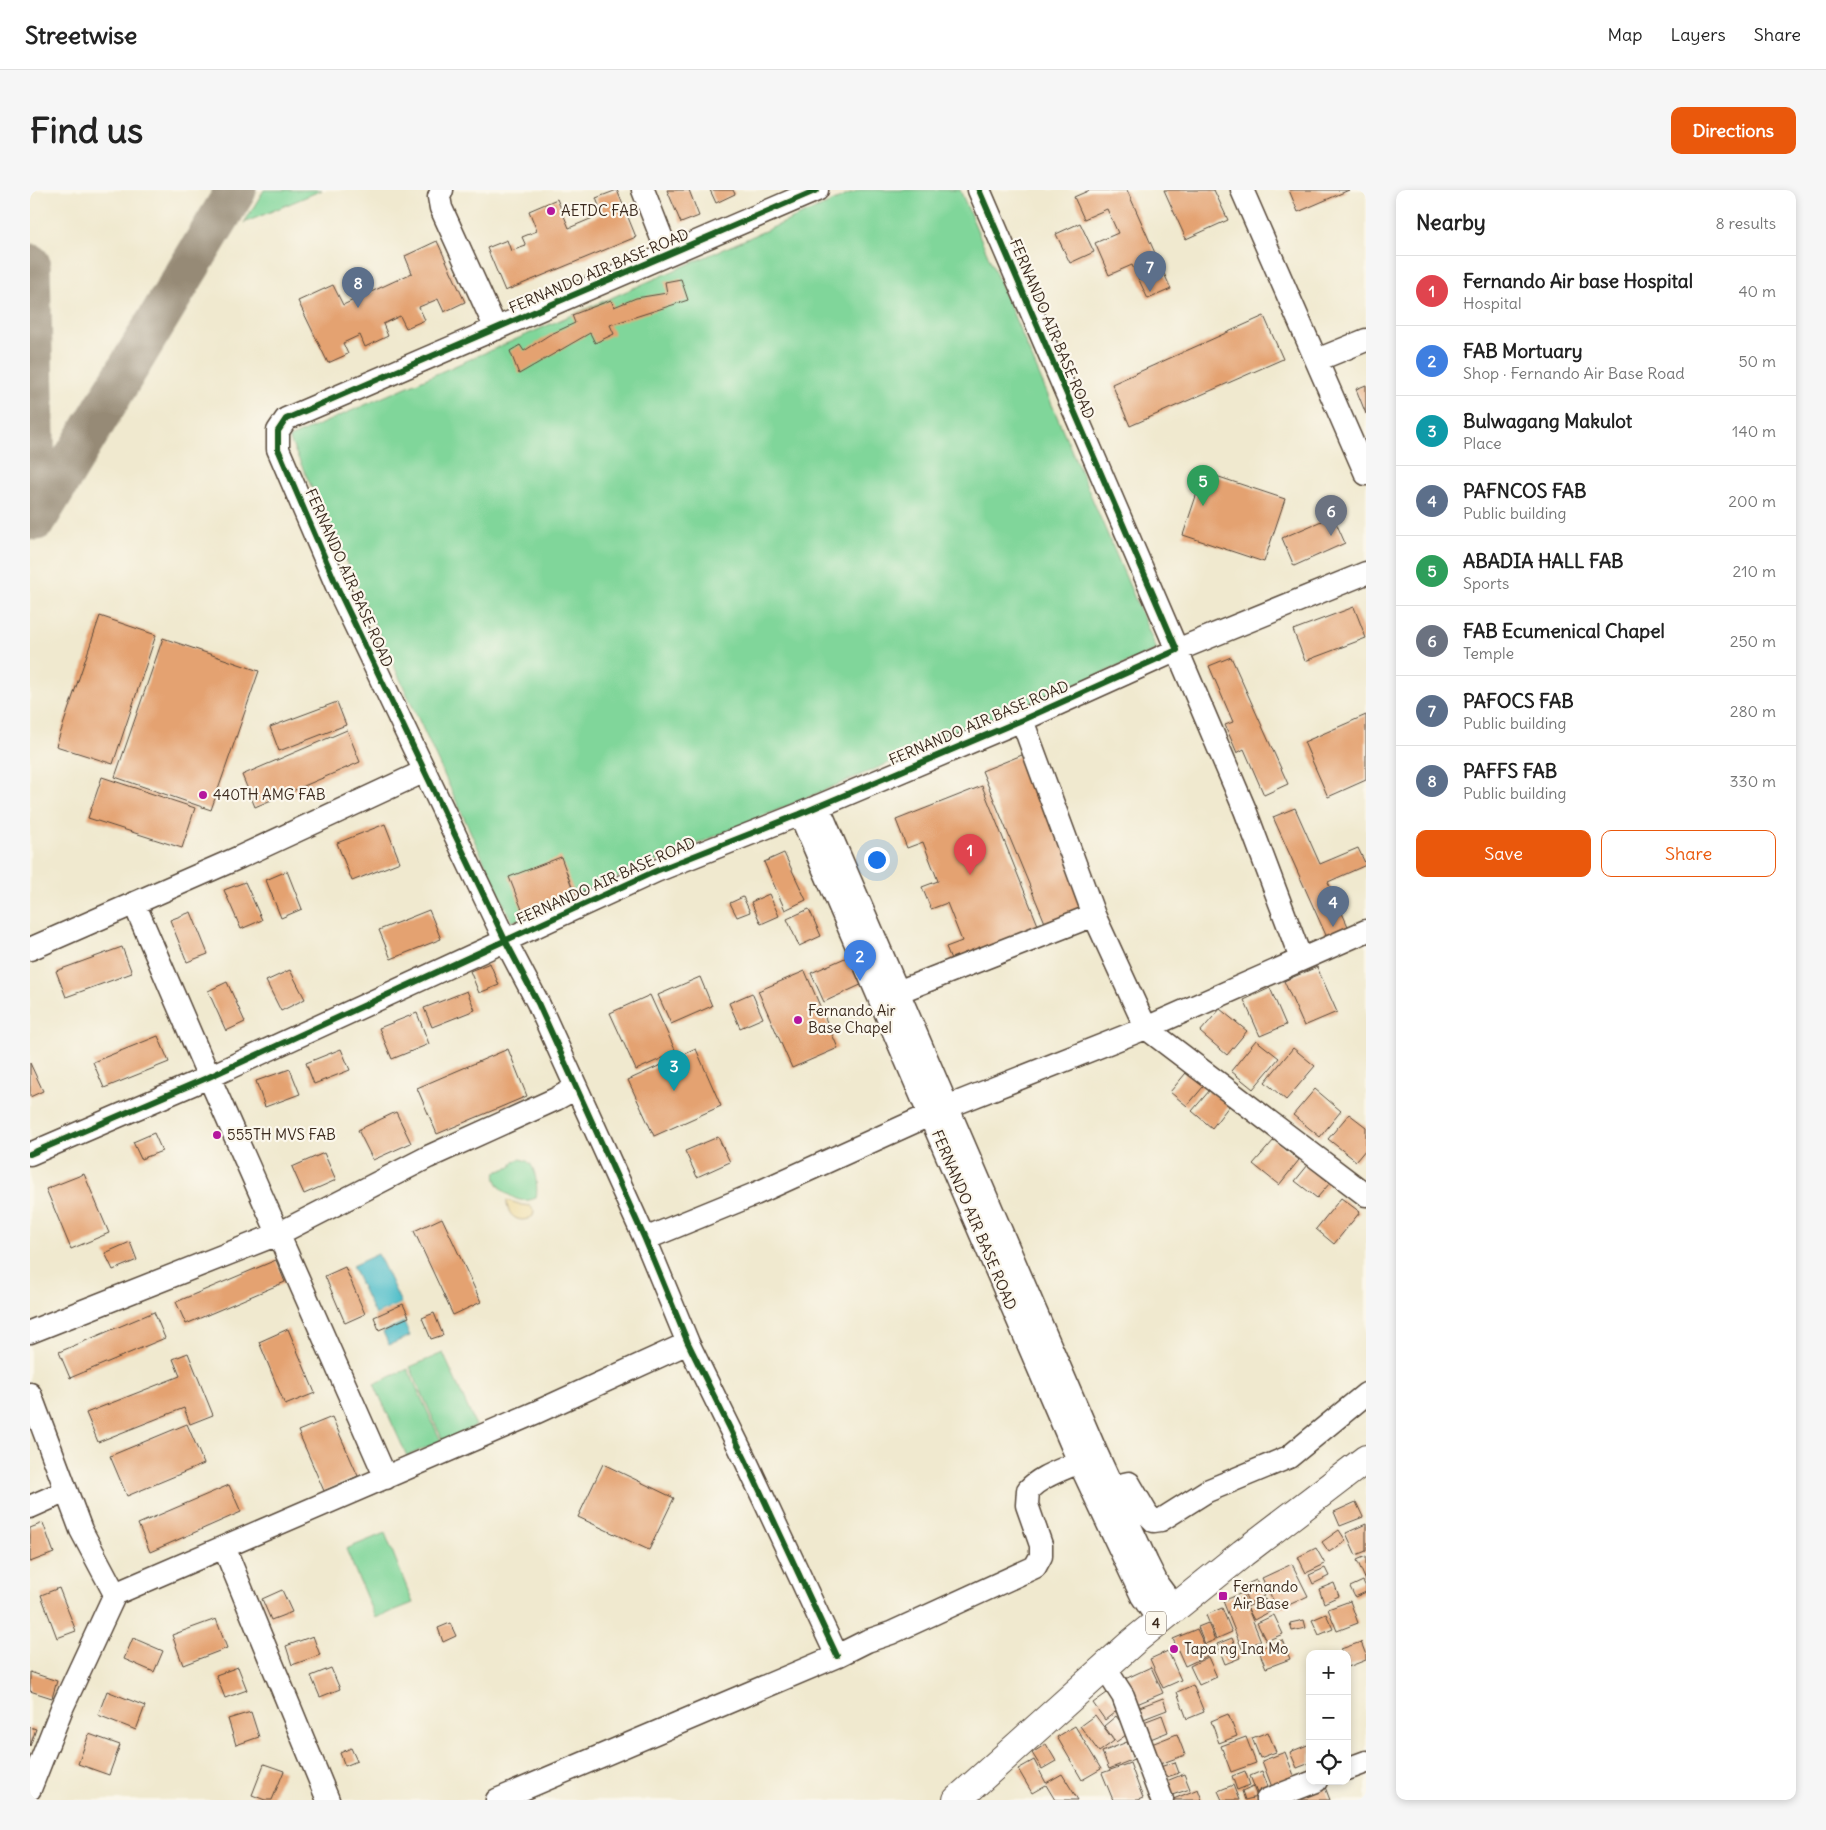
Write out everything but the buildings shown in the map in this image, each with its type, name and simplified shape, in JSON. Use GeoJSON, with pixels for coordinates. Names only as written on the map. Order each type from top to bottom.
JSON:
{"type":"FeatureCollection","features":[{"type":"Feature","properties":{"kind":"highway","name":"4"},"geometry":{"type":"LineString","coordinates":[[957,1800],[1167,1614],[1243,1553],[1362,1465]]}},
{"type":"Feature","properties":{"kind":"street"},"geometry":{"type":"LineString","coordinates":[[442,190],[439,197],[441,208],[496,329]]}},
{"type":"Feature","properties":{"kind":"street"},"geometry":{"type":"LineString","coordinates":[[643,190],[668,254]]}},
{"type":"Feature","properties":{"kind":"street","name":"FERNANDO AIR BASE ROAD"},"geometry":{"type":"LineString","coordinates":[[817,190],[286,419],[278,432],[278,449],[339,591],[505,940],[656,871],[809,810],[1022,720],[1177,650],[979,190]]}},
{"type":"Feature","properties":{"kind":"street"},"geometry":{"type":"LineString","coordinates":[[1242,190],[1366,474]]}},
{"type":"Feature","properties":{"kind":"street"},"geometry":{"type":"LineString","coordinates":[[1317,360],[1366,340]]}},
{"type":"Feature","properties":{"kind":"street"},"geometry":{"type":"LineString","coordinates":[[1301,959],[1245,810],[1177,650],[1366,573]]}},
{"type":"Feature","properties":{"kind":"street"},"geometry":{"type":"LineString","coordinates":[[1022,720],[1094,915],[1146,1028],[1366,1195]]}},
{"type":"Feature","properties":{"kind":"street"},"geometry":{"type":"LineString","coordinates":[[30,949],[240,857],[425,771]]}},
{"type":"Feature","properties":{"kind":"street","name":"FERNANDO AIR BASE ROAD"},"geometry":{"type":"LineString","coordinates":[[809,810],[1088,1457],[1122,1531],[1158,1585],[1167,1614]]}},
{"type":"Feature","properties":{"kind":"street"},"geometry":{"type":"LineString","coordinates":[[134,903],[386,1478]]}},
{"type":"Feature","properties":{"kind":"street"},"geometry":{"type":"LineString","coordinates":[[888,996],[1094,915]]}},
{"type":"Feature","properties":{"kind":"street"},"geometry":{"type":"LineString","coordinates":[[645,1238],[754,1194],[938,1111],[1146,1028],[1366,931]]}},
{"type":"Feature","properties":{"kind":"street"},"geometry":{"type":"LineString","coordinates":[[30,1154],[209,1077],[505,940],[538,1003],[645,1238],[688,1343],[751,1470],[837,1656]]}},
{"type":"Feature","properties":{"kind":"street"},"geometry":{"type":"LineString","coordinates":[[30,1332],[278,1234],[428,1157],[556,1099],[576,1088]]}},
{"type":"Feature","properties":{"kind":"street"},"geometry":{"type":"LineString","coordinates":[[30,1789],[62,1708],[115,1594],[537,1412],[688,1343]]}},
{"type":"Feature","properties":{"kind":"street"},"geometry":{"type":"LineString","coordinates":[[30,1394],[81,1530],[115,1594]]}},
{"type":"Feature","properties":{"kind":"street"},"geometry":{"type":"LineString","coordinates":[[1103,1490],[1129,1483],[1147,1514],[1154,1521],[1161,1520],[1207,1491],[1289,1457],[1366,1394]]}},
{"type":"Feature","properties":{"kind":"street"},"geometry":{"type":"LineString","coordinates":[[497,1800],[837,1656],[867,1641],[891,1633],[1035,1567],[1041,1556],[1041,1544],[1027,1505],[1028,1490],[1036,1481],[1052,1472],[1088,1457]]}},
{"type":"Feature","properties":{"kind":"street"},"geometry":{"type":"LineString","coordinates":[[30,1507],[66,1490]]}},
{"type":"Feature","properties":{"kind":"street"},"geometry":{"type":"LineString","coordinates":[[224,1547],[328,1800]]}},
{"type":"Feature","properties":{"kind":"street"},"geometry":{"type":"LineString","coordinates":[[1105,1668],[1123,1696],[1162,1800]]}},
{"type":"Feature","properties":{"kind":"street"},"geometry":{"type":"LineString","coordinates":[[1351,1768],[1366,1762]]}},
{"type":"Feature","properties":{"kind":"street"},"geometry":{"type":"LineString","coordinates":[[1267,1800],[1306,1785]]}},
{"type":"Feature","properties":{"kind":"green space"},"geometry":{"type":"Polygon","coordinates":[[[264,190],[322,190],[244,223],[264,190]]]}},
{"type":"Feature","properties":{"kind":"green space"},"geometry":{"type":"Polygon","coordinates":[[[859,190],[960,190],[1157,650],[512,922],[289,438],[859,190]]]}},
{"type":"Feature","properties":{"kind":"green space"},"geometry":{"type":"Polygon","coordinates":[[[520,1159],[528,1162],[534,1172],[537,1190],[536,1198],[530,1200],[516,1199],[499,1186],[495,1177],[496,1172],[511,1167],[514,1161],[520,1159]]]}},
{"type":"Feature","properties":{"kind":"green space"},"geometry":{"type":"Polygon","coordinates":[[[443,1353],[476,1426],[443,1441],[410,1367],[443,1353]]]}},
{"type":"Feature","properties":{"kind":"green space"},"geometry":{"type":"Polygon","coordinates":[[[408,1369],[441,1441],[407,1456],[374,1384],[408,1369]]]}},
{"type":"Feature","properties":{"kind":"green space"},"geometry":{"type":"Polygon","coordinates":[[[385,1533],[413,1603],[375,1618],[346,1549],[385,1533]]]}},
{"type":"Feature","properties":{"kind":"sand"},"geometry":{"type":"Polygon","coordinates":[[[507,1200],[530,1206],[534,1211],[533,1216],[523,1220],[514,1217],[509,1210],[507,1200]]]}},
{"type":"Feature","properties":{"kind":"water"},"geometry":{"type":"Polygon","coordinates":[[[378,1254],[401,1303],[375,1315],[352,1266],[378,1254]]]}},
{"type":"Feature","properties":{"kind":"water"},"geometry":{"type":"Polygon","coordinates":[[[404,1322],[410,1336],[389,1345],[383,1332],[404,1322]]]}},
{"type":"Feature","properties":{"kind":"taxiway"},"geometry":{"type":"LineString","coordinates":[[36,520],[236,190]]}},
{"type":"Feature","properties":{"kind":"taxiway"},"geometry":{"type":"LineString","coordinates":[[30,264],[36,520],[34,519]]}},
{"type":"Feature","properties":{"kind":"cycle path"},"geometry":{"type":"LineString","coordinates":[[817,190],[286,419],[278,431],[278,449],[339,591],[505,940],[538,1003],[645,1239],[688,1343],[746,1461],[837,1656]]}},
{"type":"Feature","properties":{"kind":"cycle path"},"geometry":{"type":"LineString","coordinates":[[30,1154],[209,1077],[656,871],[800,814],[1022,720],[1177,650],[979,190]]}},
{"type":"Feature","properties":{"kind":"place","name":"AETDC FAB"},"geometry":{"type":"Point","coordinates":[551,211]}},
{"type":"Feature","properties":{"kind":"place","name":"PAFOCS FAB"},"geometry":{"type":"Point","coordinates":[1150,292]}},
{"type":"Feature","properties":{"kind":"place","name":"PAFFS FAB"},"geometry":{"type":"Point","coordinates":[358,308]}},
{"type":"Feature","properties":{"kind":"place","name":"ABADIA HALL FAB"},"geometry":{"type":"Point","coordinates":[1203,506]}},
{"type":"Feature","properties":{"kind":"place","name":"FAB Ecumenical Chapel"},"geometry":{"type":"Point","coordinates":[1331,536]}},
{"type":"Feature","properties":{"kind":"place","name":"440TH AMG FAB"},"geometry":{"type":"Point","coordinates":[203,795]}},
{"type":"Feature","properties":{"kind":"place","name":"Fernando Air base Hospital"},"geometry":{"type":"Point","coordinates":[970,875]}},
{"type":"Feature","properties":{"kind":"place","name":"PAFNCOS FAB"},"geometry":{"type":"Point","coordinates":[1333,927]}},
{"type":"Feature","properties":{"kind":"place","name":"FAB Mortuary"},"geometry":{"type":"Point","coordinates":[860,981]}},
{"type":"Feature","properties":{"kind":"place","name":"Fernando Air Base Chapel"},"geometry":{"type":"Point","coordinates":[798,1020]}},
{"type":"Feature","properties":{"kind":"place","name":"Bulwagang Makulot"},"geometry":{"type":"Point","coordinates":[674,1091]}},
{"type":"Feature","properties":{"kind":"place","name":"555TH MVS FAB"},"geometry":{"type":"Point","coordinates":[217,1135]}},
{"type":"Feature","properties":{"kind":"place","name":"Fernando Air Base"},"geometry":{"type":"Point","coordinates":[1223,1596]}},
{"type":"Feature","properties":{"kind":"place","name":"Tapa ng Ina Mo"},"geometry":{"type":"Point","coordinates":[1174,1649]}}]}
